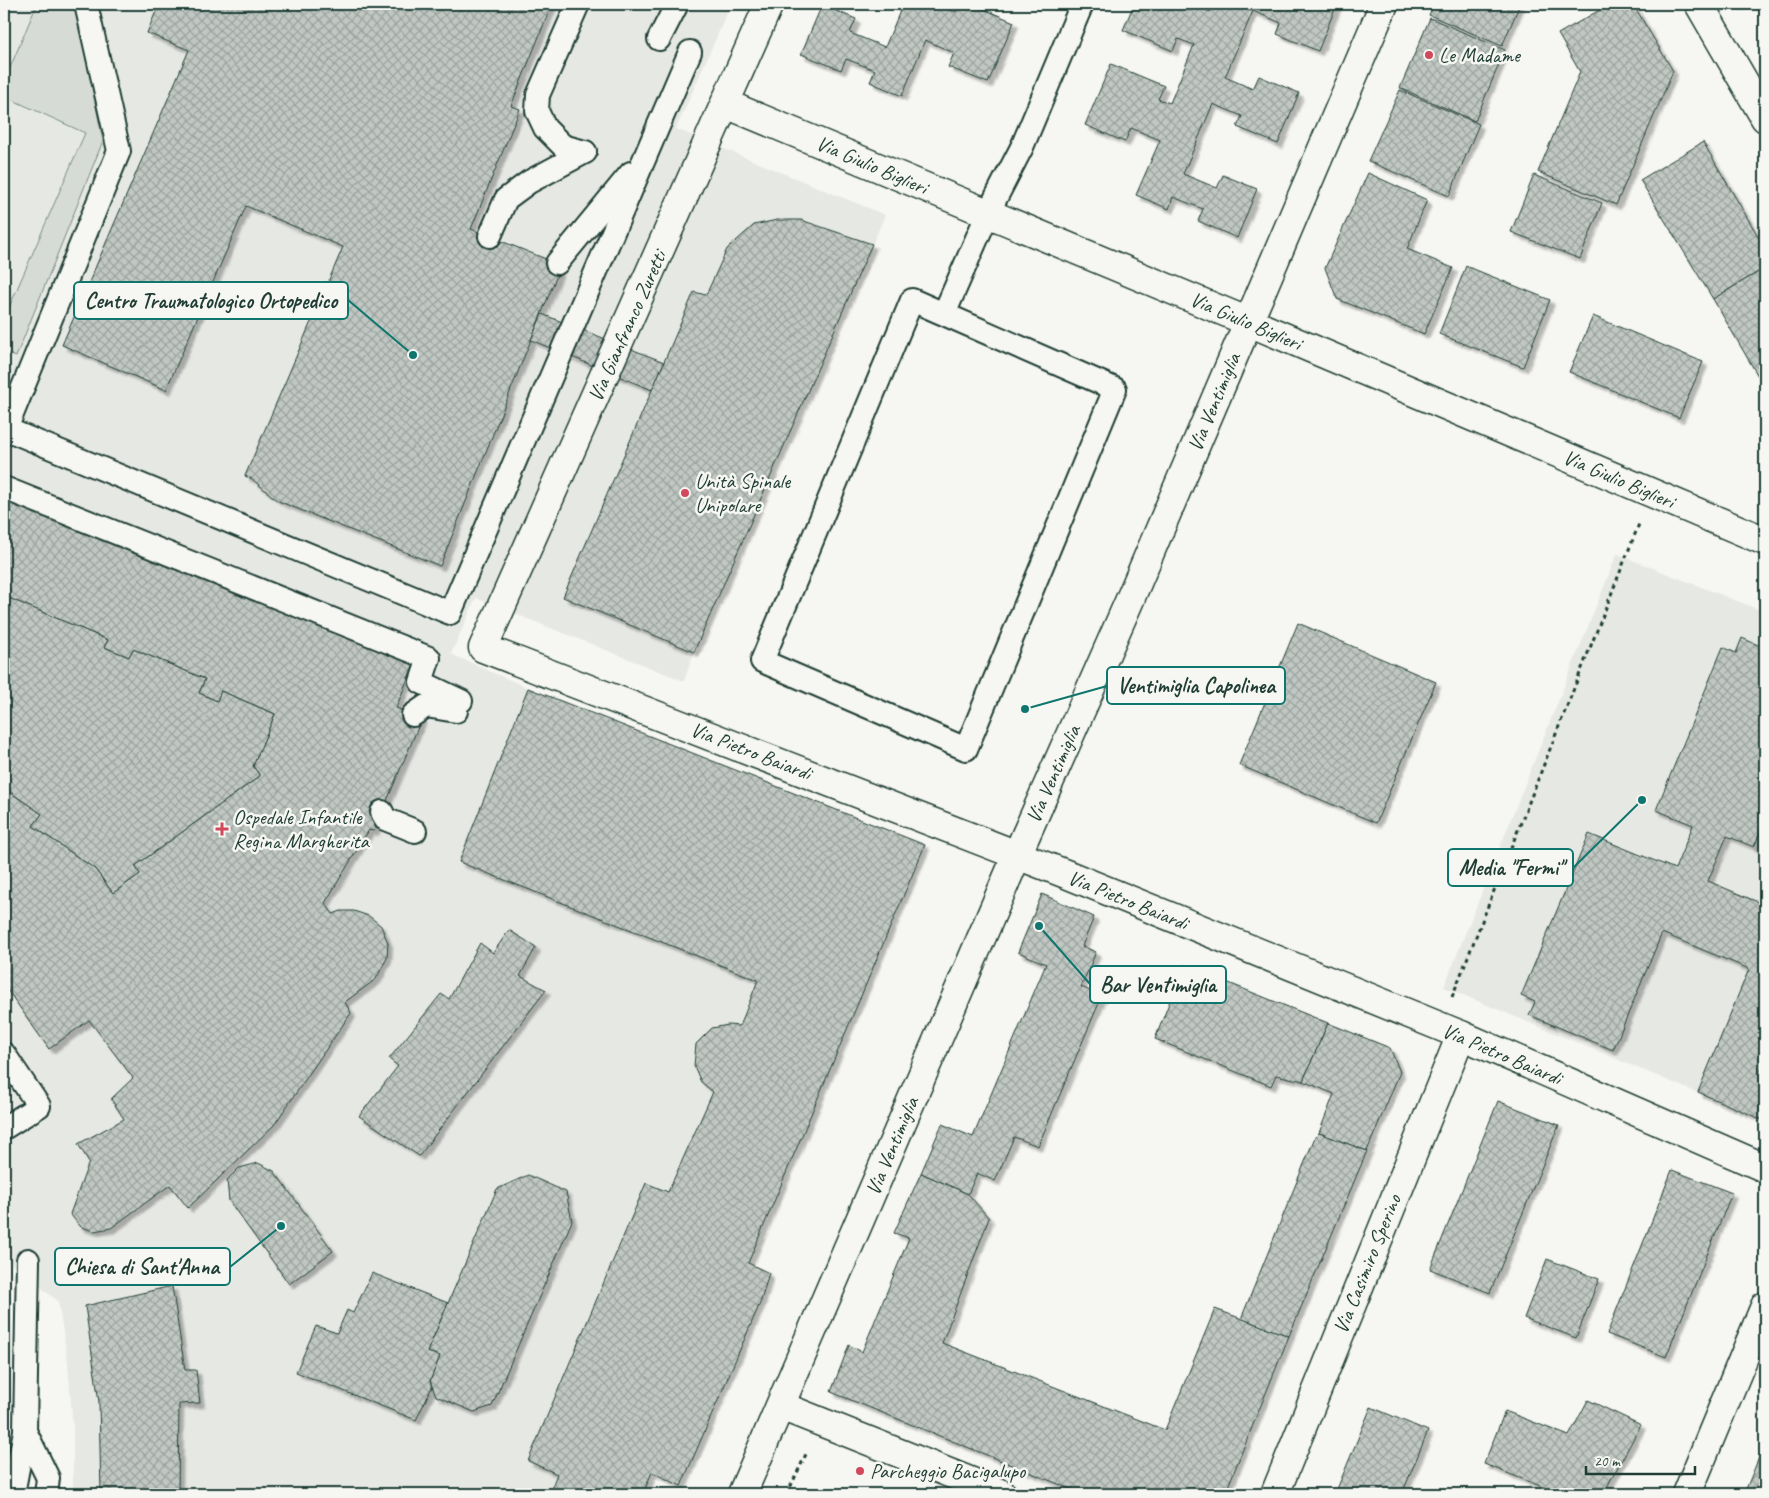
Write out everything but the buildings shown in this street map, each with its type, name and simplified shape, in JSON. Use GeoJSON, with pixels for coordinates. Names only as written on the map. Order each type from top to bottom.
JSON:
{"type":"FeatureCollection","features":[{"type":"Feature","properties":{"kind":"street","name":"Via Gianfranco Zuretti"},"geometry":{"type":"LineString","coordinates":[[483,648],[770,4]]}},
{"type":"Feature","properties":{"kind":"street","name":"Via Ventimiglia"},"geometry":{"type":"LineString","coordinates":[[742,1494],[1017,855],[1124,613],[1384,4]]}},
{"type":"Feature","properties":{"kind":"street"},"geometry":{"type":"LineString","coordinates":[[1699,4],[1765,118]]}},
{"type":"Feature","properties":{"kind":"street","name":"Via Giulio Biglieri"},"geometry":{"type":"LineString","coordinates":[[726,104],[1765,541]]}},
{"type":"Feature","properties":{"kind":"street","name":"Via Pietro Baiardi"},"geometry":{"type":"LineString","coordinates":[[483,648],[1017,855],[1450,1031],[1765,1168]]}},
{"type":"Feature","properties":{"kind":"street","name":"Via Casimiro Sperino"},"geometry":{"type":"LineString","coordinates":[[1275,1494],[1450,1031]]}},
{"type":"Feature","properties":{"kind":"street"},"geometry":{"type":"LineString","coordinates":[[1687,1494],[1765,1306]]}},
{"type":"Feature","properties":{"kind":"street"},"geometry":{"type":"LineString","coordinates":[[780,1406],[1002,1494]]}},
{"type":"Feature","properties":{"kind":"lane"},"geometry":{"type":"LineString","coordinates":[[86,4],[119,151],[6,429],[450,613],[690,52]]}},
{"type":"Feature","properties":{"kind":"lane"},"geometry":{"type":"LineString","coordinates":[[490,236],[506,199],[529,182],[585,152],[563,146],[545,128],[537,111],[538,95],[578,4]]}},
{"type":"Feature","properties":{"kind":"lane"},"geometry":{"type":"LineString","coordinates":[[662,4],[659,39],[677,4]]}},
{"type":"Feature","properties":{"kind":"lane"},"geometry":{"type":"LineString","coordinates":[[944,314],[988,213],[1022,146],[1082,4]]}},
{"type":"Feature","properties":{"kind":"lane"},"geometry":{"type":"LineString","coordinates":[[557,263],[648,152]]}},
{"type":"Feature","properties":{"kind":"lane"},"geometry":{"type":"LineString","coordinates":[[912,300],[944,314],[1115,389],[966,749],[762,661],[912,300]]}},
{"type":"Feature","properties":{"kind":"lane"},"geometry":{"type":"LineString","coordinates":[[4,488],[429,658],[421,682],[459,706],[426,706],[414,715]]}},
{"type":"Feature","properties":{"kind":"lane"},"geometry":{"type":"LineString","coordinates":[[382,812],[385,819],[415,832]]}},
{"type":"Feature","properties":{"kind":"lane"},"geometry":{"type":"LineString","coordinates":[[4,1054],[39,1106],[4,1128]]}},
{"type":"Feature","properties":{"kind":"lane"},"geometry":{"type":"LineString","coordinates":[[13,1494],[25,1431],[28,1260]]}},
{"type":"Feature","properties":{"kind":"lane"},"geometry":{"type":"LineString","coordinates":[[25,1431],[48,1478],[46,1494]]}},
{"type":"Feature","properties":{"kind":"path"},"geometry":{"type":"LineString","coordinates":[[1450,1031],[1651,493]]}},
{"type":"Feature","properties":{"kind":"shaded area"},"geometry":{"type":"Polygon","coordinates":[[[4,4],[731,4],[676,129],[885,215],[694,652],[684,681],[476,598],[451,654],[528,688],[925,845],[748,1262],[769,1273],[761,1301],[681,1486],[652,1472],[643,1494],[73,1494],[73,1429],[68,1362],[58,1301],[4,1258],[4,4]]]}},
{"type":"Feature","properties":{"kind":"shaded area"},"geometry":{"type":"Polygon","coordinates":[[[37,4],[75,4],[103,141],[16,357],[4,352],[4,319],[85,133],[4,96],[4,82],[37,4]]]}},
{"type":"Feature","properties":{"kind":"shaded area"},"geometry":{"type":"Polygon","coordinates":[[[1617,554],[1765,612],[1765,1121],[1444,987],[1617,554]]]}},
{"type":"Feature","properties":{"kind":"place","name":"Le Madame"},"geometry":{"type":"Point","coordinates":[1429,55]}},
{"type":"Feature","properties":{"kind":"place","name":"Centro Traumatologico Ortopedico"},"geometry":{"type":"Point","coordinates":[413,355]}},
{"type":"Feature","properties":{"kind":"place","name":"Unità Spinale Unipolare"},"geometry":{"type":"Point","coordinates":[685,493]}},
{"type":"Feature","properties":{"kind":"place","name":"Ventimiglia Capolinea"},"geometry":{"type":"Point","coordinates":[1025,709]}},
{"type":"Feature","properties":{"kind":"place","name":"Media \"Fermi\""},"geometry":{"type":"Point","coordinates":[1642,800]}},
{"type":"Feature","properties":{"kind":"place","name":"Ospedale Infantile Regina Margherita"},"geometry":{"type":"Point","coordinates":[222,829]}},
{"type":"Feature","properties":{"kind":"place","name":"Bar Ventimiglia"},"geometry":{"type":"Point","coordinates":[1039,926]}},
{"type":"Feature","properties":{"kind":"place","name":"Chiesa di Sant'Anna"},"geometry":{"type":"Point","coordinates":[281,1226]}},
{"type":"Feature","properties":{"kind":"place","name":"Parcheggio Bacigalupo"},"geometry":{"type":"Point","coordinates":[860,1471]}}]}
